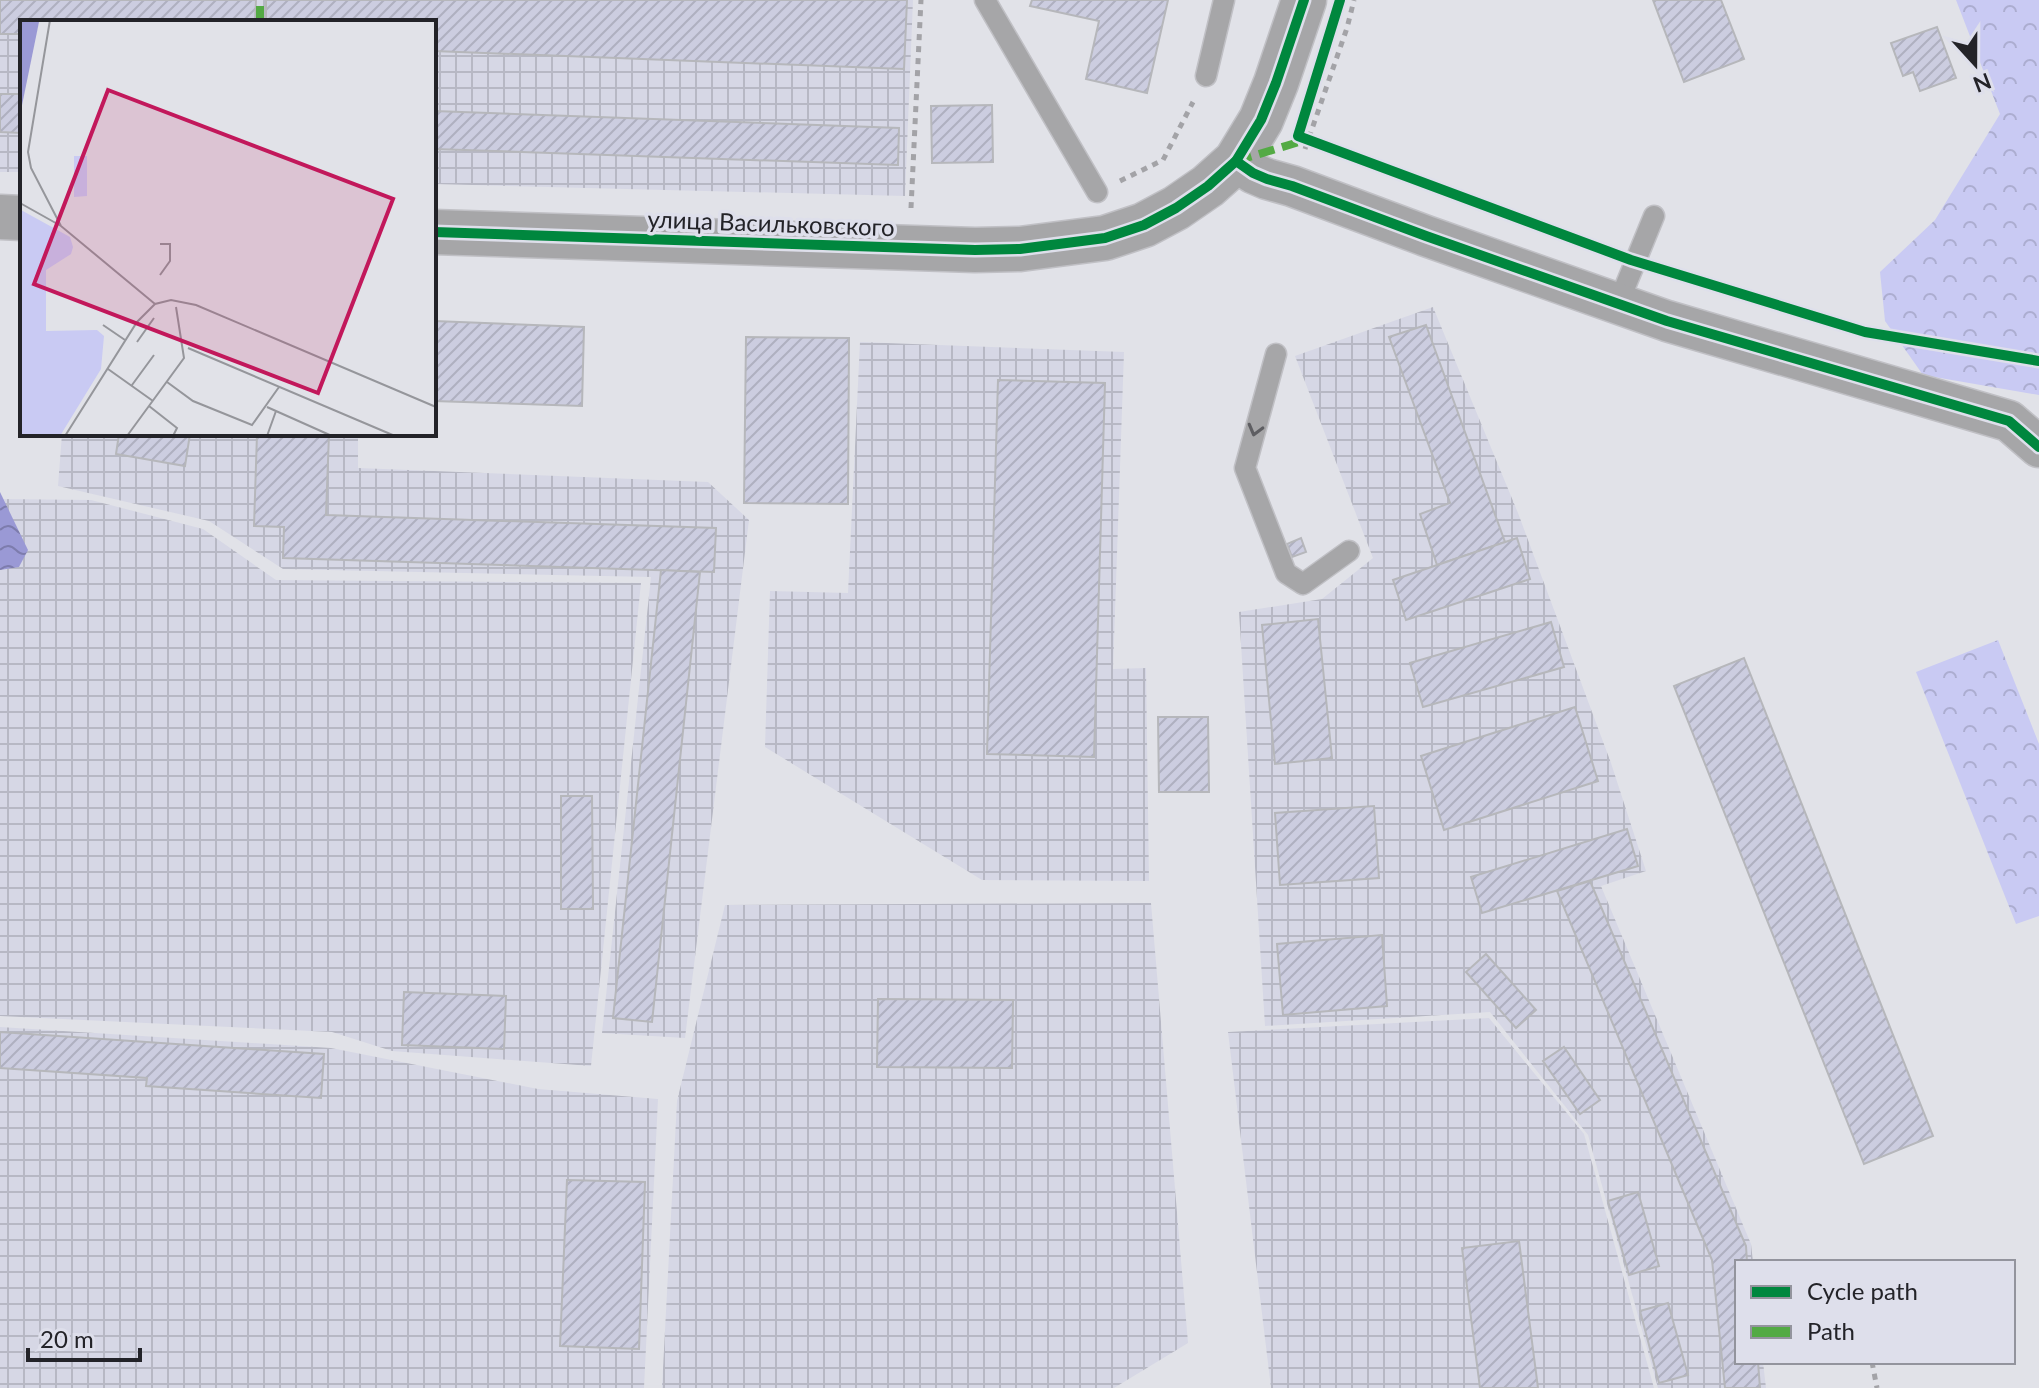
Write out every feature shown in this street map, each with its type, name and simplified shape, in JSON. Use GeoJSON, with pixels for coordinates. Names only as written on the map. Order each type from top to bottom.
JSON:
{"type":"FeatureCollection","features":[{"type":"Feature","properties":{"kind":"street","name":"улица Васильковского"},"geometry":{"type":"LineString","coordinates":[[436,232],[998,251],[1105,238],[1144,225],[1176,208],[1208,186],[1236,161],[1261,120],[1304,0]]}},
{"type":"Feature","properties":{"kind":"street"},"geometry":{"type":"LineString","coordinates":[[1236,161],[1267,179],[1667,321],[2024,425],[2039,447]]}},
{"type":"Feature","properties":{"kind":"street"},"geometry":{"type":"LineString","coordinates":[[0,217],[20,218]]}},
{"type":"Feature","properties":{"kind":"lane"},"geometry":{"type":"LineString","coordinates":[[985,0],[1097,192]]}},
{"type":"Feature","properties":{"kind":"lane"},"geometry":{"type":"LineString","coordinates":[[1206,76],[1224,0]]}},
{"type":"Feature","properties":{"kind":"lane"},"geometry":{"type":"LineString","coordinates":[[1618,304],[1654,216]]}},
{"type":"Feature","properties":{"kind":"lane"},"geometry":{"type":"LineString","coordinates":[[1276,354],[1245,468],[1286,573],[1303,584],[1349,551]]}},
{"type":"Feature","properties":{"kind":"path"},"geometry":{"type":"LineString","coordinates":[[910,249],[921,0]]}},
{"type":"Feature","properties":{"kind":"path"},"geometry":{"type":"LineString","coordinates":[[1097,192],[1163,160],[1206,76]]}},
{"type":"Feature","properties":{"kind":"path"},"geometry":{"type":"LineString","coordinates":[[1302,122],[1298,136],[1323,145]]}},
{"type":"Feature","properties":{"kind":"path"},"geometry":{"type":"LineString","coordinates":[[1872,1364],[1877,1388]]}},
{"type":"Feature","properties":{"kind":"shaded area"},"geometry":{"type":"Polygon","coordinates":[[[0,0],[913,0],[905,196],[436,184],[436,20],[20,20],[20,172],[0,172],[0,0]]]}},
{"type":"Feature","properties":{"kind":"shaded area"},"geometry":{"type":"Polygon","coordinates":[[[1433,307],[1518,513],[1611,763],[1646,871],[1601,886],[1751,1244],[1753,1260],[1735,1260],[1735,1364],[1763,1364],[1766,1388],[1658,1388],[1588,1135],[1490,1012],[1265,1026],[1239,612],[1322,599],[1373,558],[1295,356],[1433,307]]]}},
{"type":"Feature","properties":{"kind":"shaded area"},"geometry":{"type":"Polygon","coordinates":[[[860,342],[1124,352],[1113,669],[1146,668],[1149,881],[982,880],[765,747],[770,591],[848,593],[860,342]]]}},
{"type":"Feature","properties":{"kind":"shaded area"},"geometry":{"type":"Polygon","coordinates":[[[62,436],[358,436],[358,468],[708,482],[749,520],[685,1038],[602,1033],[651,577],[283,569],[209,521],[58,486],[62,436]]]}},
{"type":"Feature","properties":{"kind":"shaded area"},"geometry":{"type":"Polygon","coordinates":[[[0,499],[91,500],[203,529],[276,580],[641,583],[591,1066],[392,1051],[332,1032],[0,1016],[0,499]]]}},
{"type":"Feature","properties":{"kind":"shaded area"},"geometry":{"type":"Polygon","coordinates":[[[1151,903],[1188,1343],[1114,1388],[662,1388],[677,1101],[725,905],[1151,903]]]}},
{"type":"Feature","properties":{"kind":"shaded area"},"geometry":{"type":"Polygon","coordinates":[[[1489,1018],[1584,1134],[1654,1388],[1271,1388],[1228,1032],[1489,1018]]]}},
{"type":"Feature","properties":{"kind":"shaded area"},"geometry":{"type":"Polygon","coordinates":[[[0,1027],[331,1048],[538,1089],[658,1099],[644,1388],[0,1388],[0,1027]]]}},
{"type":"Feature","properties":{"kind":"green space"},"geometry":{"type":"Polygon","coordinates":[[[1956,0],[2039,0],[2039,395],[1923,375],[1885,321],[1880,272],[1935,220],[2000,114],[1956,0]]]}},
{"type":"Feature","properties":{"kind":"green space"},"geometry":{"type":"Polygon","coordinates":[[[1998,640],[2039,744],[2039,916],[2016,924],[1916,672],[1998,640]]]}},
{"type":"Feature","properties":{"kind":"water"},"geometry":{"type":"Polygon","coordinates":[[[0,492],[28,550],[19,567],[0,570],[0,492]]]}},
{"type":"Feature","properties":{"kind":"building"},"geometry":{"type":"Polygon","coordinates":[[[0,0],[256,0],[255,20],[20,20],[20,34],[0,34],[0,0]]]}},
{"type":"Feature","properties":{"kind":"building"},"geometry":{"type":"Polygon","coordinates":[[[266,0],[907,0],[904,69],[436,51],[436,20],[266,20],[266,0]]]}},
{"type":"Feature","properties":{"kind":"building"},"geometry":{"type":"Polygon","coordinates":[[[1032,0],[1168,0],[1147,93],[1086,79],[1099,21],[1030,6],[1032,0]]]}},
{"type":"Feature","properties":{"kind":"building"},"geometry":{"type":"Polygon","coordinates":[[[1653,0],[1721,0],[1744,59],[1684,82],[1653,0]]]}},
{"type":"Feature","properties":{"kind":"building"},"geometry":{"type":"Polygon","coordinates":[[[1937,27],[1956,78],[1920,91],[1913,72],[1903,76],[1891,43],[1937,27]]]}},
{"type":"Feature","properties":{"kind":"building"},"geometry":{"type":"Polygon","coordinates":[[[0,94],[20,94],[20,133],[0,132],[0,94]]]}},
{"type":"Feature","properties":{"kind":"building"},"geometry":{"type":"Polygon","coordinates":[[[992,105],[993,162],[932,163],[931,106],[992,105]]]}},
{"type":"Feature","properties":{"kind":"building"},"geometry":{"type":"Polygon","coordinates":[[[436,111],[899,128],[898,165],[436,149],[436,111]]]}},
{"type":"Feature","properties":{"kind":"building"},"geometry":{"type":"Polygon","coordinates":[[[436,321],[584,327],[582,406],[436,401],[436,321]]]}},
{"type":"Feature","properties":{"kind":"building"},"geometry":{"type":"Polygon","coordinates":[[[1426,325],[1505,542],[1437,565],[1420,514],[1450,503],[1389,337],[1426,325]]]}},
{"type":"Feature","properties":{"kind":"building"},"geometry":{"type":"Polygon","coordinates":[[[746,337],[849,338],[848,504],[744,503],[746,337]]]}},
{"type":"Feature","properties":{"kind":"building"},"geometry":{"type":"Polygon","coordinates":[[[998,380],[1105,383],[1094,757],[987,754],[998,380]]]}},
{"type":"Feature","properties":{"kind":"building"},"geometry":{"type":"Polygon","coordinates":[[[119,436],[190,436],[185,466],[116,454],[119,436]]]}},
{"type":"Feature","properties":{"kind":"building"},"geometry":{"type":"Polygon","coordinates":[[[257,436],[329,436],[326,515],[716,528],[714,572],[283,558],[284,527],[254,526],[257,436]]]}},
{"type":"Feature","properties":{"kind":"building"},"geometry":{"type":"Polygon","coordinates":[[[1301,538],[1306,552],[1292,557],[1287,544],[1301,538]]]}},
{"type":"Feature","properties":{"kind":"building"},"geometry":{"type":"Polygon","coordinates":[[[1517,538],[1530,579],[1406,620],[1393,580],[1517,538]]]}},
{"type":"Feature","properties":{"kind":"building"},"geometry":{"type":"Polygon","coordinates":[[[661,570],[700,572],[652,1022],[613,1018],[661,570]]]}},
{"type":"Feature","properties":{"kind":"building"},"geometry":{"type":"Polygon","coordinates":[[[1318,619],[1332,758],[1275,764],[1262,625],[1318,619]]]}},
{"type":"Feature","properties":{"kind":"building"},"geometry":{"type":"Polygon","coordinates":[[[1551,622],[1564,667],[1423,707],[1410,663],[1551,622]]]}},
{"type":"Feature","properties":{"kind":"building"},"geometry":{"type":"Polygon","coordinates":[[[1744,658],[1933,1136],[1864,1164],[1674,686],[1744,658]]]}},
{"type":"Feature","properties":{"kind":"building"},"geometry":{"type":"Polygon","coordinates":[[[1575,707],[1598,781],[1444,830],[1421,756],[1575,707]]]}},
{"type":"Feature","properties":{"kind":"building"},"geometry":{"type":"Polygon","coordinates":[[[1158,717],[1208,717],[1209,792],[1159,792],[1158,717]]]}},
{"type":"Feature","properties":{"kind":"building"},"geometry":{"type":"Polygon","coordinates":[[[561,796],[592,796],[593,909],[561,909],[561,796]]]}},
{"type":"Feature","properties":{"kind":"building"},"geometry":{"type":"Polygon","coordinates":[[[1374,806],[1379,878],[1280,885],[1275,813],[1374,806]]]}},
{"type":"Feature","properties":{"kind":"building"},"geometry":{"type":"Polygon","coordinates":[[[1627,829],[1638,866],[1482,913],[1471,877],[1627,829]]]}},
{"type":"Feature","properties":{"kind":"building"},"geometry":{"type":"Polygon","coordinates":[[[1590,881],[1746,1246],[1747,1260],[1735,1260],[1735,1364],[1758,1364],[1760,1388],[1725,1388],[1712,1260],[1557,891],[1590,881]]]}},
{"type":"Feature","properties":{"kind":"building"},"geometry":{"type":"Polygon","coordinates":[[[1382,935],[1387,1006],[1283,1015],[1277,944],[1382,935]]]}},
{"type":"Feature","properties":{"kind":"building"},"geometry":{"type":"Polygon","coordinates":[[[1486,954],[1536,1010],[1516,1028],[1466,972],[1486,954]]]}},
{"type":"Feature","properties":{"kind":"building"},"geometry":{"type":"Polygon","coordinates":[[[404,992],[506,996],[504,1049],[402,1045],[404,992]]]}},
{"type":"Feature","properties":{"kind":"building"},"geometry":{"type":"Polygon","coordinates":[[[878,999],[1013,1000],[1012,1068],[877,1067],[878,999]]]}},
{"type":"Feature","properties":{"kind":"building"},"geometry":{"type":"Polygon","coordinates":[[[0,1032],[324,1054],[321,1098],[146,1086],[147,1078],[0,1068],[0,1032]]]}},
{"type":"Feature","properties":{"kind":"building"},"geometry":{"type":"Polygon","coordinates":[[[1564,1047],[1600,1100],[1580,1114],[1543,1061],[1564,1047]]]}},
{"type":"Feature","properties":{"kind":"building"},"geometry":{"type":"Polygon","coordinates":[[[567,1180],[645,1182],[639,1349],[560,1346],[567,1180]]]}},
{"type":"Feature","properties":{"kind":"building"},"geometry":{"type":"Polygon","coordinates":[[[1638,1192],[1659,1266],[1629,1275],[1608,1201],[1638,1192]]]}},
{"type":"Feature","properties":{"kind":"building"},"geometry":{"type":"Polygon","coordinates":[[[1519,1241],[1538,1388],[1480,1388],[1462,1248],[1519,1241]]]}},
{"type":"Feature","properties":{"kind":"building"},"geometry":{"type":"Polygon","coordinates":[[[1668,1303],[1688,1375],[1659,1383],[1640,1311],[1668,1303]]]}},
{"type":"Feature","properties":{"kind":"marked path"},"geometry":{"type":"LineString","coordinates":[[260,0],[260,20]]}},
{"type":"Feature","properties":{"kind":"marked path"},"geometry":{"type":"LineString","coordinates":[[1236,161],[1309,139]]}},
{"type":"Feature","properties":{"kind":"cycle path"},"geometry":{"type":"LineString","coordinates":[[436,232],[975,250],[1020,249],[1105,238],[1144,225],[1176,208],[1208,186],[1236,161],[1261,120],[1304,0]]}},
{"type":"Feature","properties":{"kind":"cycle path"},"geometry":{"type":"LineString","coordinates":[[1340,0],[1298,136],[1631,260],[1865,332],[2039,361]]}},
{"type":"Feature","properties":{"kind":"cycle path"},"geometry":{"type":"LineString","coordinates":[[1236,161],[1267,179],[1667,321],[2009,421],[2039,447]]}}]}
